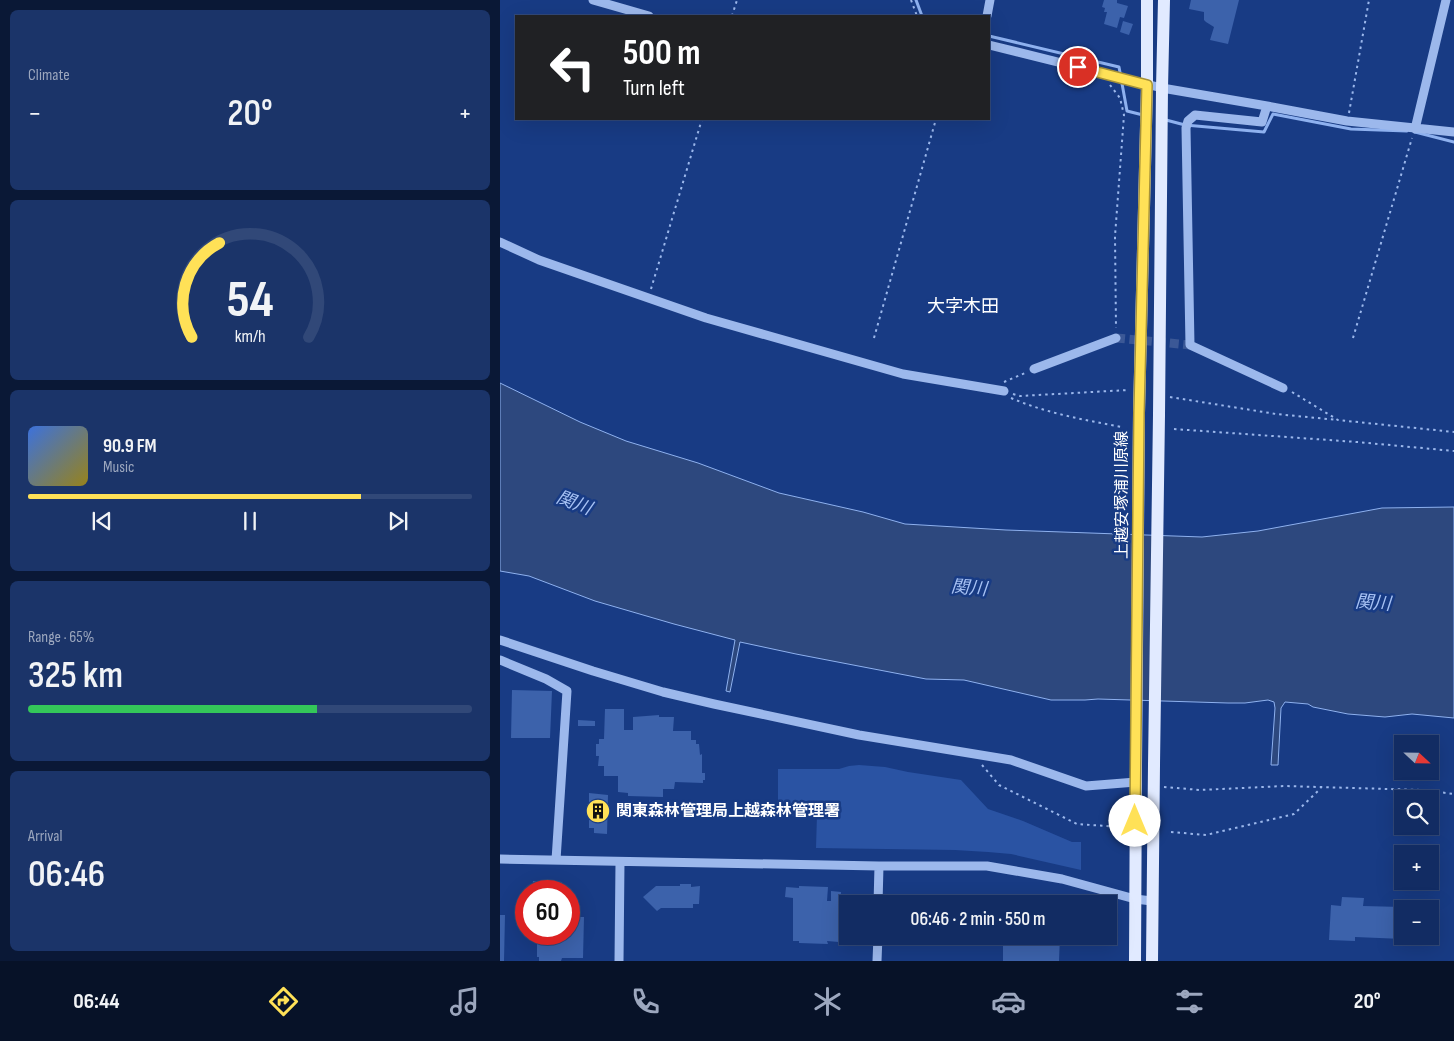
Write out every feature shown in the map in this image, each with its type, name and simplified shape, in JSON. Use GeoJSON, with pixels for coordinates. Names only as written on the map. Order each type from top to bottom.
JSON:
{"type":"FeatureCollection","features":[{"type":"Feature","properties":{"kind":"main road","name":"上越安塚浦川原線"},"geometry":{"type":"LineString","coordinates":[[1136,961],[1139,413],[1147,85],[1147,0]]}},
{"type":"Feature","properties":{"kind":"main road"},"geometry":{"type":"LineString","coordinates":[[1152,961],[1164,0]]}},
{"type":"Feature","properties":{"kind":"street"},"geometry":{"type":"LineString","coordinates":[[594,0],[645,15]]}},
{"type":"Feature","properties":{"kind":"street"},"geometry":{"type":"LineString","coordinates":[[987,15],[990,0]]}},
{"type":"Feature","properties":{"kind":"street"},"geometry":{"type":"LineString","coordinates":[[1415,129],[1446,0]]}},
{"type":"Feature","properties":{"kind":"street"},"geometry":{"type":"LineString","coordinates":[[990,45],[1162,88],[1347,121],[1454,132]]}},
{"type":"Feature","properties":{"kind":"street"},"geometry":{"type":"LineString","coordinates":[[1267,106],[1262,122],[1195,115],[1188,121],[1186,128],[1190,345],[1283,388]]}},
{"type":"Feature","properties":{"kind":"street"},"geometry":{"type":"LineString","coordinates":[[500,242],[540,260],[706,318],[902,374],[1003,391]]}},
{"type":"Feature","properties":{"kind":"street"},"geometry":{"type":"LineString","coordinates":[[1034,370],[1116,338]]}},
{"type":"Feature","properties":{"kind":"street"},"geometry":{"type":"LineString","coordinates":[[500,640],[592,671],[663,692],[860,735],[1011,760],[1086,786],[1136,782]]}},
{"type":"Feature","properties":{"kind":"street"},"geometry":{"type":"LineString","coordinates":[[500,660],[546,679],[567,691],[556,860]]}},
{"type":"Feature","properties":{"kind":"street"},"geometry":{"type":"LineString","coordinates":[[500,859],[879,866],[986,866],[1062,879],[1135,899],[1152,901]]}},
{"type":"Feature","properties":{"kind":"street"},"geometry":{"type":"LineString","coordinates":[[619,961],[620,862]]}},
{"type":"Feature","properties":{"kind":"street"},"geometry":{"type":"LineString","coordinates":[[878,895],[879,866]]}},
{"type":"Feature","properties":{"kind":"street"},"geometry":{"type":"LineString","coordinates":[[877,961],[878,945]]}},
{"type":"Feature","properties":{"kind":"path"},"geometry":{"type":"LineString","coordinates":[[732,15],[737,0]]}},
{"type":"Feature","properties":{"kind":"path"},"geometry":{"type":"LineString","coordinates":[[911,0],[917,15]]}},
{"type":"Feature","properties":{"kind":"path"},"geometry":{"type":"LineString","coordinates":[[1347,121],[1369,0]]}},
{"type":"Feature","properties":{"kind":"path"},"geometry":{"type":"LineString","coordinates":[[1107,82],[1114,88],[1120,98],[1124,115],[1115,236],[1116,338]]}},
{"type":"Feature","properties":{"kind":"path"},"geometry":{"type":"LineString","coordinates":[[651,289],[702,120]]}},
{"type":"Feature","properties":{"kind":"path"},"geometry":{"type":"LineString","coordinates":[[874,338],[936,120]]}},
{"type":"Feature","properties":{"kind":"path"},"geometry":{"type":"LineString","coordinates":[[1353,338],[1415,129]]}},
{"type":"Feature","properties":{"kind":"path"},"geometry":{"type":"LineString","coordinates":[[1034,370],[999,384],[1008,397],[1026,404],[1076,418],[1122,427]]}},
{"type":"Feature","properties":{"kind":"path"},"geometry":{"type":"LineString","coordinates":[[1283,388],[1338,420]]}},
{"type":"Feature","properties":{"kind":"path"},"geometry":{"type":"LineString","coordinates":[[1003,391],[1020,396],[1140,390]]}},
{"type":"Feature","properties":{"kind":"path"},"geometry":{"type":"LineString","coordinates":[[1159,396],[1276,414],[1454,432]]}},
{"type":"Feature","properties":{"kind":"path"},"geometry":{"type":"LineString","coordinates":[[1174,429],[1454,451]]}},
{"type":"Feature","properties":{"kind":"path"},"geometry":{"type":"LineString","coordinates":[[973,754],[999,785],[1077,824],[1120,827]]}},
{"type":"Feature","properties":{"kind":"path"},"geometry":{"type":"LineString","coordinates":[[1154,787],[1200,790],[1284,786],[1423,790],[1454,794]]}},
{"type":"Feature","properties":{"kind":"path"},"geometry":{"type":"LineString","coordinates":[[1171,832],[1206,835],[1294,814],[1322,788]]}},
{"type":"Feature","properties":{"kind":"shaded area"},"geometry":{"type":"Polygon","coordinates":[[[859,765],[885,767],[961,780],[988,809],[1023,821],[1072,842],[1081,842],[1081,870],[1011,854],[988,852],[816,848],[817,815],[778,816],[778,769],[839,769],[859,765]]]}},
{"type":"Feature","properties":{"kind":"water","name":"関川"},"geometry":{"type":"Polygon","coordinates":[[[500,383],[580,422],[626,441],[698,463],[779,493],[863,512],[905,524],[1006,530],[1202,537],[1258,531],[1382,508],[1454,507],[1454,718],[1412,714],[1385,717],[1348,714],[1313,707],[1308,704],[1285,702],[1281,708],[1278,765],[1271,765],[1275,708],[1274,702],[1268,700],[1228,703],[1098,699],[1051,700],[964,680],[926,679],[740,642],[730,692],[726,691],[735,640],[595,601],[529,576],[500,571],[500,383]]]}},
{"type":"Feature","properties":{"kind":"building"},"geometry":{"type":"Polygon","coordinates":[[[1104,0],[1117,0],[1117,3],[1128,6],[1124,18],[1120,17],[1117,28],[1104,24],[1107,12],[1104,12],[1105,8],[1102,7],[1104,0]]]}},
{"type":"Feature","properties":{"kind":"building"},"geometry":{"type":"Polygon","coordinates":[[[1191,0],[1239,0],[1228,44],[1210,40],[1214,27],[1204,20],[1204,12],[1189,9],[1191,0]]]}},
{"type":"Feature","properties":{"kind":"building"},"geometry":{"type":"Polygon","coordinates":[[[1123,21],[1133,24],[1129,35],[1120,32],[1123,21]]]}},
{"type":"Feature","properties":{"kind":"building"},"geometry":{"type":"Polygon","coordinates":[[[512,690],[552,691],[550,738],[511,738],[512,690]]]}},
{"type":"Feature","properties":{"kind":"building"},"geometry":{"type":"Polygon","coordinates":[[[605,709],[624,709],[624,730],[633,730],[633,717],[659,715],[659,717],[674,717],[673,731],[691,731],[691,740],[696,740],[696,744],[699,744],[700,755],[702,754],[702,773],[705,773],[703,783],[675,782],[674,789],[663,789],[663,797],[628,796],[628,793],[618,792],[618,776],[604,776],[604,766],[598,766],[599,756],[596,756],[596,744],[599,744],[599,739],[604,739],[605,709]]]}},
{"type":"Feature","properties":{"kind":"building"},"geometry":{"type":"Polygon","coordinates":[[[578,720],[595,721],[595,726],[578,726],[578,720]]]}},
{"type":"Feature","properties":{"kind":"building","name":"関東森林管理局上越森林管理署"},"geometry":{"type":"Polygon","coordinates":[[[589,793],[608,795],[607,834],[594,833],[594,828],[589,828],[589,793]]]}},
{"type":"Feature","properties":{"kind":"building"},"geometry":{"type":"Polygon","coordinates":[[[680,884],[691,884],[691,887],[700,886],[699,904],[693,904],[693,908],[661,908],[657,911],[643,897],[656,886],[680,886],[680,884]]]}},
{"type":"Feature","properties":{"kind":"building"},"geometry":{"type":"Polygon","coordinates":[[[799,886],[828,887],[827,901],[831,901],[831,891],[841,892],[841,895],[839,895],[839,942],[827,941],[828,944],[793,941],[793,898],[785,897],[786,887],[799,888],[799,886]]]}},
{"type":"Feature","properties":{"kind":"building"},"geometry":{"type":"Polygon","coordinates":[[[1342,897],[1364,898],[1363,906],[1394,907],[1394,939],[1355,937],[1355,941],[1329,940],[1331,905],[1341,906],[1342,897]]]}},
{"type":"Feature","properties":{"kind":"building"},"geometry":{"type":"Polygon","coordinates":[[[500,915],[505,915],[504,961],[500,961],[500,915]]]}},
{"type":"Feature","properties":{"kind":"building"},"geometry":{"type":"Polygon","coordinates":[[[580,917],[584,917],[583,958],[539,961],[539,957],[537,957],[537,945],[580,945],[580,917]]]}},
{"type":"Feature","properties":{"kind":"building"},"geometry":{"type":"Polygon","coordinates":[[[1003,945],[1060,945],[1059,961],[1003,961],[1003,945]]]}},
{"type":"Feature","properties":{"kind":"waterway"},"geometry":{"type":"LineString","coordinates":[[916,0],[922,15]]}},
{"type":"Feature","properties":{"kind":"waterway"},"geometry":{"type":"LineString","coordinates":[[990,36],[1119,67],[1127,111],[1143,115]]}},
{"type":"Feature","properties":{"kind":"waterway"},"geometry":{"type":"LineString","coordinates":[[1166,120],[1185,125],[1264,132],[1273,114],[1351,129],[1407,131]]}},
{"type":"Feature","properties":{"kind":"waterway"},"geometry":{"type":"LineString","coordinates":[[1415,132],[1454,142]]}},
{"type":"Feature","properties":{"kind":"tunnel"},"geometry":{"type":"LineString","coordinates":[[1116,338],[1190,345]]}},
{"type":"Feature","properties":{"kind":"place","name":"関東森林管理局上越森林管理署"},"geometry":{"type":"Point","coordinates":[598,811]}},
{"type":"Feature","properties":{"kind":"district","name":"大字木田"},"geometry":{"type":"Point","coordinates":[963,306]}},
{"type":"Feature","properties":{"kind":"route"},"geometry":{"type":"LineString","coordinates":[[1078,67],[1147,85],[1139,413],[1135,821]]}}]}
